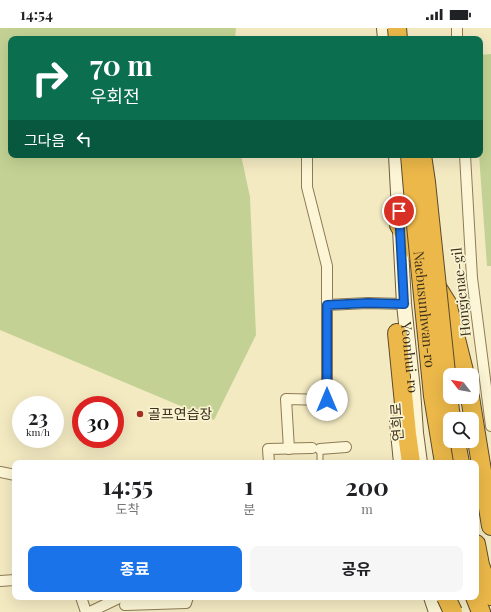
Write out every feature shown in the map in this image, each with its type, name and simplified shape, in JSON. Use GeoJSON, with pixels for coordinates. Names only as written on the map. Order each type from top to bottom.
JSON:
{"type":"FeatureCollection","features":[{"type":"Feature","properties":{"kind":"highway","name":"Naebusunhwan-ro"},"geometry":{"type":"LineString","coordinates":[[410,158],[414,214],[433,396],[444,460]]}},
{"type":"Feature","properties":{"kind":"highway","name":"Naebusunhwan-ro"},"geometry":{"type":"LineString","coordinates":[[422,158],[450,412]]}},
{"type":"Feature","properties":{"kind":"highway"},"geometry":{"type":"LineString","coordinates":[[399,225],[447,303],[462,368]]}},
{"type":"Feature","properties":{"kind":"highway"},"geometry":{"type":"LineString","coordinates":[[397,333],[411,460]]}},
{"type":"Feature","properties":{"kind":"highway"},"geometry":{"type":"LineString","coordinates":[[471,404],[491,526]]}},
{"type":"Feature","properties":{"kind":"highway"},"geometry":{"type":"LineString","coordinates":[[457,448],[459,460]]}},
{"type":"Feature","properties":{"kind":"highway"},"geometry":{"type":"LineString","coordinates":[[479,560],[491,596]]}},
{"type":"Feature","properties":{"kind":"highway"},"geometry":{"type":"LineString","coordinates":[[448,600],[452,612]]}},
{"type":"Feature","properties":{"kind":"highway"},"geometry":{"type":"LineString","coordinates":[[476,600],[480,612]]}},
{"type":"Feature","properties":{"kind":"main road"},"geometry":{"type":"LineString","coordinates":[[389,158],[399,304]]}},
{"type":"Feature","properties":{"kind":"main road","name":"Yeonhui-ro"},"geometry":{"type":"LineString","coordinates":[[396,158],[399,225],[399,304],[412,390],[420,460]]}},
{"type":"Feature","properties":{"kind":"main road","name":"연희로"},"geometry":{"type":"LineString","coordinates":[[399,304],[395,385],[401,460]]}},
{"type":"Feature","properties":{"kind":"main road"},"geometry":{"type":"LineString","coordinates":[[433,600],[436,612]]}},
{"type":"Feature","properties":{"kind":"street"},"geometry":{"type":"LineString","coordinates":[[289,449],[286,399],[327,400],[327,266],[307,187],[307,158]]}},
{"type":"Feature","properties":{"kind":"street","name":"Hongjenae-gil"},"geometry":{"type":"LineString","coordinates":[[465,158],[472,278],[491,426]]}},
{"type":"Feature","properties":{"kind":"street"},"geometry":{"type":"LineString","coordinates":[[327,305],[368,303],[399,304]]}},
{"type":"Feature","properties":{"kind":"street"},"geometry":{"type":"LineString","coordinates":[[269,460],[268,449],[316,449],[346,447]]}},
{"type":"Feature","properties":{"kind":"street"},"geometry":{"type":"LineString","coordinates":[[0,472],[12,474]]}},
{"type":"Feature","properties":{"kind":"street"},"geometry":{"type":"LineString","coordinates":[[0,581],[12,580]]}},
{"type":"Feature","properties":{"kind":"street"},"geometry":{"type":"LineString","coordinates":[[82,600],[86,612]]}},
{"type":"Feature","properties":{"kind":"street"},"geometry":{"type":"LineString","coordinates":[[90,612],[102,601],[123,603],[186,603],[187,600]]}},
{"type":"Feature","properties":{"kind":"lane"},"geometry":{"type":"LineString","coordinates":[[316,449],[319,460]]}},
{"type":"Feature","properties":{"kind":"green space"},"geometry":{"type":"Polygon","coordinates":[[[0,28],[236,28],[235,36],[8,36],[8,158],[242,158],[250,197],[256,335],[214,420],[0,330],[0,28]]]}},
{"type":"Feature","properties":{"kind":"green space"},"geometry":{"type":"Polygon","coordinates":[[[491,54],[491,266],[487,266],[479,158],[483,158],[483,55],[491,54]]]}},
{"type":"Feature","properties":{"kind":"place","name":"골프연습장"},"geometry":{"type":"Point","coordinates":[140,414]}},
{"type":"Feature","properties":{"kind":"route"},"geometry":{"type":"LineString","coordinates":[[327,400],[327,305],[368,303],[404,304],[399,211]]}}]}
